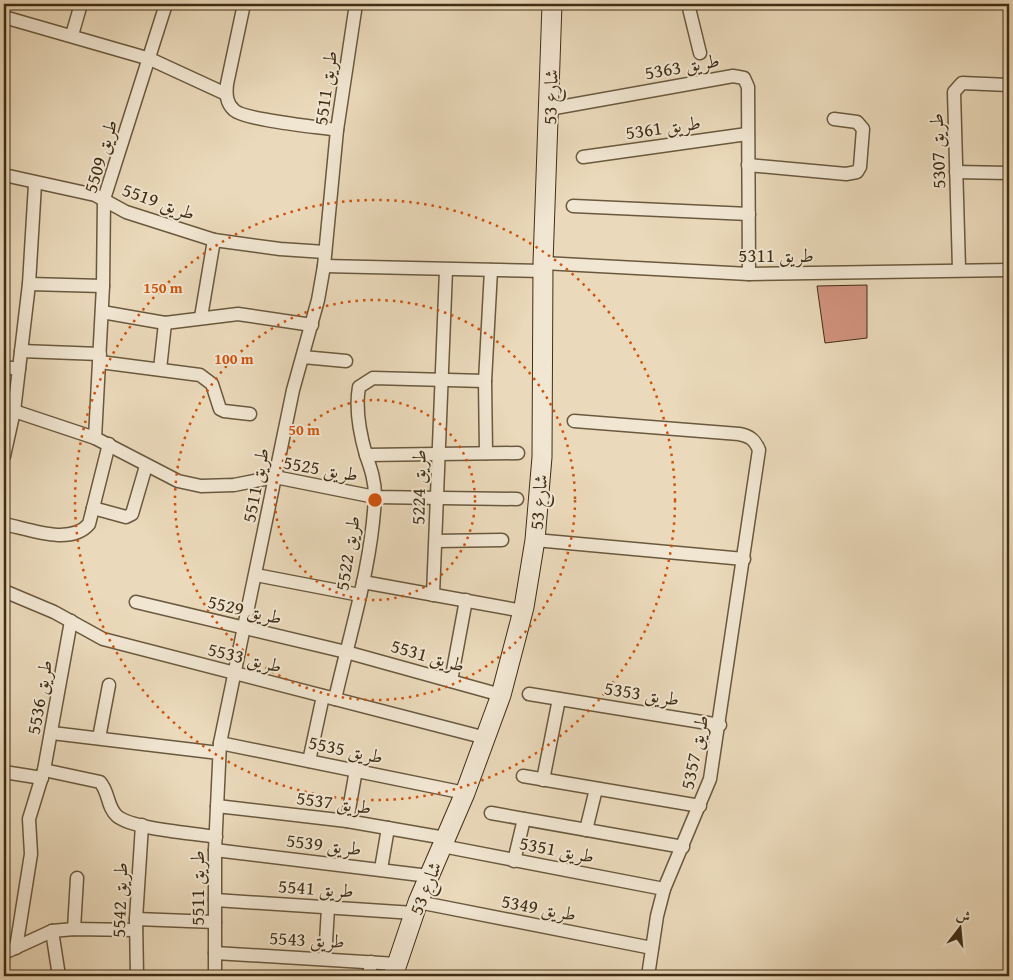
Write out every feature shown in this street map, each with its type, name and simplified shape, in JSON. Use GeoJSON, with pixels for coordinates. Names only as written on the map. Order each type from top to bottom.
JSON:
{"type":"FeatureCollection","features":[{"type":"Feature","properties":{"kind":"street"},"geometry":{"type":"LineString","coordinates":[[72,36],[81,4]]}},
{"type":"Feature","properties":{"kind":"street","name":"طريق 5509"},"geometry":{"type":"LineString","coordinates":[[95,438],[104,286],[104,199],[166,4]]}},
{"type":"Feature","properties":{"kind":"street"},"geometry":{"type":"LineString","coordinates":[[244,4],[226,94],[228,103],[241,114],[337,130]]}},
{"type":"Feature","properties":{"kind":"street","name":"طريق 5511"},"geometry":{"type":"LineString","coordinates":[[215,976],[215,850],[220,748],[242,628],[256,576],[293,390],[312,325],[324,266],[337,130],[356,4]]}},
{"type":"Feature","properties":{"kind":"street","name":"شارع 53"},"geometry":{"type":"LineString","coordinates":[[395,970],[416,908],[486,738],[501,695],[523,611],[535,540],[542,457],[543,267],[550,109],[552,4]]}},
{"type":"Feature","properties":{"kind":"street"},"geometry":{"type":"LineString","coordinates":[[688,4],[700,53]]}},
{"type":"Feature","properties":{"kind":"street"},"geometry":{"type":"LineString","coordinates":[[4,16],[150,59],[226,94]]}},
{"type":"Feature","properties":{"kind":"street","name":"طريق 5363"},"geometry":{"type":"LineString","coordinates":[[550,109],[739,75],[748,82],[749,274]]}},
{"type":"Feature","properties":{"kind":"street","name":"طريق 5307"},"geometry":{"type":"LineString","coordinates":[[959,269],[954,98],[957,86],[968,82],[1009,85]]}},
{"type":"Feature","properties":{"kind":"street"},"geometry":{"type":"LineString","coordinates":[[748,165],[846,174],[857,172],[860,167],[863,129],[857,122],[834,119]]}},
{"type":"Feature","properties":{"kind":"street","name":"طريق 5361"},"geometry":{"type":"LineString","coordinates":[[583,157],[747,134]]}},
{"type":"Feature","properties":{"kind":"street"},"geometry":{"type":"LineString","coordinates":[[956,172],[1009,173]]}},
{"type":"Feature","properties":{"kind":"street","name":"طريق 5519"},"geometry":{"type":"LineString","coordinates":[[4,176],[35,184],[83,192],[104,199],[126,212],[214,240],[280,250],[325,252]]}},
{"type":"Feature","properties":{"kind":"street"},"geometry":{"type":"LineString","coordinates":[[4,456],[14,411],[29,284],[35,184]]}},
{"type":"Feature","properties":{"kind":"street"},"geometry":{"type":"LineString","coordinates":[[573,206],[749,214]]}},
{"type":"Feature","properties":{"kind":"street","name":"طريق 5519"},"geometry":{"type":"LineString","coordinates":[[201,318],[214,240]]}},
{"type":"Feature","properties":{"kind":"street"},"geometry":{"type":"LineString","coordinates":[[324,266],[446,270],[543,267]]}},
{"type":"Feature","properties":{"kind":"street","name":"طريق 5311"},"geometry":{"type":"LineString","coordinates":[[543,267],[749,274],[959,269],[1009,270]]}},
{"type":"Feature","properties":{"kind":"street","name":"طريق 5224"},"geometry":{"type":"LineString","coordinates":[[433,595],[438,498],[440,380],[446,270]]}},
{"type":"Feature","properties":{"kind":"street"},"geometry":{"type":"LineString","coordinates":[[486,453],[486,381],[491,270]]}},
{"type":"Feature","properties":{"kind":"street"},"geometry":{"type":"LineString","coordinates":[[29,284],[104,286]]}},
{"type":"Feature","properties":{"kind":"street"},"geometry":{"type":"LineString","coordinates":[[102,312],[166,323],[229,315],[256,316],[312,325]]}},
{"type":"Feature","properties":{"kind":"street"},"geometry":{"type":"LineString","coordinates":[[160,369],[166,323]]}},
{"type":"Feature","properties":{"kind":"street"},"geometry":{"type":"LineString","coordinates":[[21,351],[100,358],[200,375],[212,384],[220,409],[224,412],[250,414]]}},
{"type":"Feature","properties":{"kind":"street"},"geometry":{"type":"LineString","coordinates":[[303,358],[346,361]]}},
{"type":"Feature","properties":{"kind":"street"},"geometry":{"type":"LineString","coordinates":[[4,367],[19,369]]}},
{"type":"Feature","properties":{"kind":"street","name":"طريق 5522"},"geometry":{"type":"LineString","coordinates":[[309,761],[346,652],[362,589],[375,497],[373,472],[366,454],[357,399],[359,387],[373,378],[440,380]]}},
{"type":"Feature","properties":{"kind":"street"},"geometry":{"type":"LineString","coordinates":[[440,380],[486,381]]}},
{"type":"Feature","properties":{"kind":"street","name":"طريق 5525"},"geometry":{"type":"LineString","coordinates":[[14,411],[95,438],[178,481],[201,486],[234,485],[276,477],[375,497],[517,499]]}},
{"type":"Feature","properties":{"kind":"street","name":"طريق 5357"},"geometry":{"type":"LineString","coordinates":[[574,421],[748,436],[756,442],[759,450],[720,725],[710,779],[664,889],[648,976]]}},
{"type":"Feature","properties":{"kind":"street"},"geometry":{"type":"LineString","coordinates":[[4,524],[51,534],[77,534],[89,524],[109,444]]}},
{"type":"Feature","properties":{"kind":"street"},"geometry":{"type":"LineString","coordinates":[[366,454],[518,453]]}},
{"type":"Feature","properties":{"kind":"street"},"geometry":{"type":"LineString","coordinates":[[93,508],[126,517],[132,514],[146,466]]}},
{"type":"Feature","properties":{"kind":"street"},"geometry":{"type":"LineString","coordinates":[[436,541],[502,540]]}},
{"type":"Feature","properties":{"kind":"street"},"geometry":{"type":"LineString","coordinates":[[535,540],[744,558]]}},
{"type":"Feature","properties":{"kind":"street"},"geometry":{"type":"LineString","coordinates":[[256,576],[362,589],[433,595],[523,611]]}},
{"type":"Feature","properties":{"kind":"street","name":"طريق 5533"},"geometry":{"type":"LineString","coordinates":[[4,591],[103,639],[486,738]]}},
{"type":"Feature","properties":{"kind":"street"},"geometry":{"type":"LineString","coordinates":[[451,681],[466,600]]}},
{"type":"Feature","properties":{"kind":"street","name":"طريق 5529"},"geometry":{"type":"LineString","coordinates":[[136,602],[346,652]]}},
{"type":"Feature","properties":{"kind":"street","name":"طريق 5536"},"geometry":{"type":"LineString","coordinates":[[10,950],[31,854],[29,820],[43,774],[52,733],[71,622]]}},
{"type":"Feature","properties":{"kind":"street","name":"طريق 5531"},"geometry":{"type":"LineString","coordinates":[[346,652],[501,695]]}},
{"type":"Feature","properties":{"kind":"street"},"geometry":{"type":"LineString","coordinates":[[99,738],[109,685]]}},
{"type":"Feature","properties":{"kind":"street","name":"طريق 5353"},"geometry":{"type":"LineString","coordinates":[[529,694],[720,725]]}},
{"type":"Feature","properties":{"kind":"street"},"geometry":{"type":"LineString","coordinates":[[543,780],[559,699]]}},
{"type":"Feature","properties":{"kind":"street","name":"طريق 5535"},"geometry":{"type":"LineString","coordinates":[[52,733],[220,748],[309,761],[464,793]]}},
{"type":"Feature","properties":{"kind":"street"},"geometry":{"type":"LineString","coordinates":[[346,822],[356,770]]}},
{"type":"Feature","properties":{"kind":"street"},"geometry":{"type":"LineString","coordinates":[[4,772],[43,774],[100,782],[104,787],[112,810],[118,816],[142,825],[216,837]]}},
{"type":"Feature","properties":{"kind":"street"},"geometry":{"type":"LineString","coordinates":[[523,776],[700,806]]}},
{"type":"Feature","properties":{"kind":"street"},"geometry":{"type":"LineString","coordinates":[[586,830],[596,788]]}},
{"type":"Feature","properties":{"kind":"street","name":"طريق 5537"},"geometry":{"type":"LineString","coordinates":[[217,806],[388,828],[444,842]]}},
{"type":"Feature","properties":{"kind":"street","name":"طريق 5351"},"geometry":{"type":"LineString","coordinates":[[491,813],[683,847]]}},
{"type":"Feature","properties":{"kind":"street"},"geometry":{"type":"LineString","coordinates":[[514,861],[524,819]]}},
{"type":"Feature","properties":{"kind":"street","name":"طريق 5542"},"geometry":{"type":"LineString","coordinates":[[137,976],[136,924],[142,825]]}},
{"type":"Feature","properties":{"kind":"street"},"geometry":{"type":"LineString","coordinates":[[381,869],[388,828]]}},
{"type":"Feature","properties":{"kind":"street","name":"طريق 5351"},"geometry":{"type":"LineString","coordinates":[[444,842],[514,861],[664,889]]}},
{"type":"Feature","properties":{"kind":"street","name":"طريق 5539"},"geometry":{"type":"LineString","coordinates":[[215,850],[429,876]]}},
{"type":"Feature","properties":{"kind":"street"},"geometry":{"type":"LineString","coordinates":[[74,929],[77,878]]}},
{"type":"Feature","properties":{"kind":"street","name":"طريق 5541"},"geometry":{"type":"LineString","coordinates":[[215,900],[328,908],[416,908]]}},
{"type":"Feature","properties":{"kind":"street"},"geometry":{"type":"LineString","coordinates":[[325,959],[328,908]]}},
{"type":"Feature","properties":{"kind":"street","name":"طريق 5349"},"geometry":{"type":"LineString","coordinates":[[416,908],[652,948]]}},
{"type":"Feature","properties":{"kind":"street"},"geometry":{"type":"LineString","coordinates":[[10,950],[35,937],[52,931],[136,924],[215,922]]}},
{"type":"Feature","properties":{"kind":"street"},"geometry":{"type":"LineString","coordinates":[[52,931],[58,976]]}},
{"type":"Feature","properties":{"kind":"street","name":"طريق 5543"},"geometry":{"type":"LineString","coordinates":[[215,953],[371,962],[395,970]]}},
{"type":"Feature","properties":{"kind":"street"},"geometry":{"type":"LineString","coordinates":[[369,976],[371,962]]}},
{"type":"Feature","properties":{"kind":"building"},"geometry":{"type":"Polygon","coordinates":[[[867,285],[867,338],[825,343],[817,286],[867,285]]]}}]}
